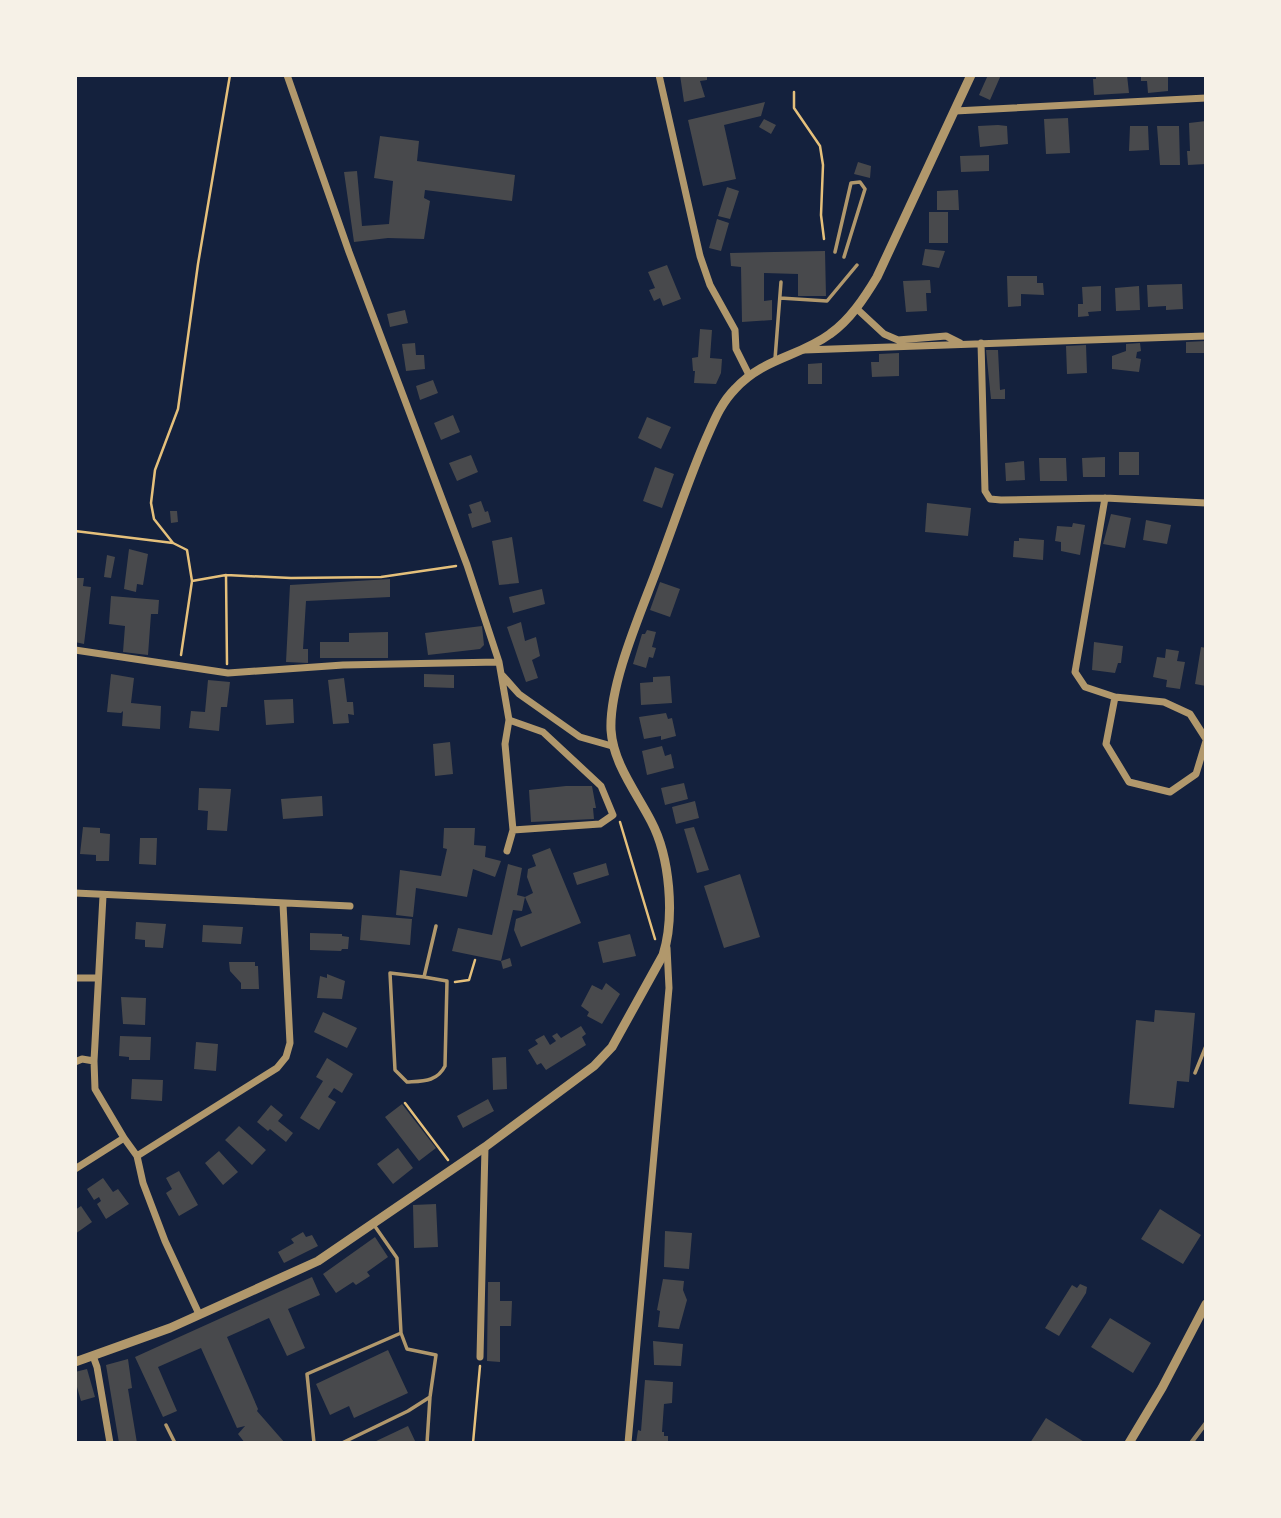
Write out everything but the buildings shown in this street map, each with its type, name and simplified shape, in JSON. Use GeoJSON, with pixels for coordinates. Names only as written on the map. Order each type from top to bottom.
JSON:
{"type":"FeatureCollection","features":[{"type":"Feature","properties":{"kind":"street"},"geometry":{"type":"LineString","coordinates":[[286,75],[349,252],[467,565],[503,676],[509,720],[505,744],[513,830],[507,851]]}},
{"type":"Feature","properties":{"kind":"street"},"geometry":{"type":"LineString","coordinates":[[659,75],[700,256],[710,285],[735,330],[736,349],[750,375]]}},
{"type":"Feature","properties":{"kind":"street"},"geometry":{"type":"LineString","coordinates":[[628,1443],[669,988],[666,944],[670,906],[667,876],[653,825],[612,746],[611,712],[621,671],[690,477],[720,408],[733,390],[750,375],[775,359],[831,334],[856,308],[877,277],[971,75]]}},
{"type":"Feature","properties":{"kind":"street"},"geometry":{"type":"LineString","coordinates":[[955,111],[1206,98]]}},
{"type":"Feature","properties":{"kind":"street"},"geometry":{"type":"LineString","coordinates":[[856,308],[884,334],[898,340],[946,336],[960,343]]}},
{"type":"Feature","properties":{"kind":"street"},"geometry":{"type":"LineString","coordinates":[[800,350],[1206,336]]}},
{"type":"Feature","properties":{"kind":"street"},"geometry":{"type":"LineString","coordinates":[[981,343],[985,491],[990,499],[1105,498],[1206,503]]}},
{"type":"Feature","properties":{"kind":"street"},"geometry":{"type":"LineString","coordinates":[[1105,498],[1075,672],[1085,687],[1115,697],[1164,702],[1190,714],[1206,740],[1196,774],[1171,792],[1129,782],[1107,744],[1115,697]]}},
{"type":"Feature","properties":{"kind":"street"},"geometry":{"type":"LineString","coordinates":[[75,650],[228,673],[343,665],[499,662]]}},
{"type":"Feature","properties":{"kind":"street"},"geometry":{"type":"LineString","coordinates":[[503,676],[519,694],[580,737],[612,746]]}},
{"type":"Feature","properties":{"kind":"street"},"geometry":{"type":"LineString","coordinates":[[509,720],[543,732],[601,786],[613,814],[600,824],[513,830]]}},
{"type":"Feature","properties":{"kind":"street"},"geometry":{"type":"LineString","coordinates":[[75,893],[350,906]]}},
{"type":"Feature","properties":{"kind":"street"},"geometry":{"type":"LineString","coordinates":[[103,896],[94,1061],[95,1089],[137,1156],[143,1183],[165,1241],[199,1314]]}},
{"type":"Feature","properties":{"kind":"street"},"geometry":{"type":"LineString","coordinates":[[137,1156],[277,1068],[286,1057],[290,1043],[283,904]]}},
{"type":"Feature","properties":{"kind":"street"},"geometry":{"type":"LineString","coordinates":[[75,1362],[170,1328],[318,1261],[485,1147],[594,1066],[612,1046],[650,981],[666,944]]}},
{"type":"Feature","properties":{"kind":"street"},"geometry":{"type":"LineString","coordinates":[[75,978],[98,978]]}},
{"type":"Feature","properties":{"kind":"street"},"geometry":{"type":"LineString","coordinates":[[75,1062],[82,1059],[94,1061]]}},
{"type":"Feature","properties":{"kind":"street"},"geometry":{"type":"LineString","coordinates":[[75,1169],[124,1138]]}},
{"type":"Feature","properties":{"kind":"street"},"geometry":{"type":"LineString","coordinates":[[480,1357],[485,1147]]}},
{"type":"Feature","properties":{"kind":"street"},"geometry":{"type":"LineString","coordinates":[[1129,1443],[1162,1388],[1206,1304]]}},
{"type":"Feature","properties":{"kind":"street"},"geometry":{"type":"LineString","coordinates":[[93,1356],[110,1443]]}},
{"type":"Feature","properties":{"kind":"lane"},"geometry":{"type":"LineString","coordinates":[[835,252],[851,183],[860,182],[865,189],[844,257]]}},
{"type":"Feature","properties":{"kind":"lane"},"geometry":{"type":"LineString","coordinates":[[780,298],[827,301],[857,265]]}},
{"type":"Feature","properties":{"kind":"lane"},"geometry":{"type":"LineString","coordinates":[[775,359],[781,282]]}},
{"type":"Feature","properties":{"kind":"lane"},"geometry":{"type":"LineString","coordinates":[[424,977],[436,926]]}},
{"type":"Feature","properties":{"kind":"lane"},"geometry":{"type":"LineString","coordinates":[[390,973],[424,977],[447,981],[445,1066],[440,1075],[430,1080],[407,1082],[395,1070],[390,973]]}},
{"type":"Feature","properties":{"kind":"lane"},"geometry":{"type":"LineString","coordinates":[[1195,1073],[1206,1046]]}},
{"type":"Feature","properties":{"kind":"lane"},"geometry":{"type":"LineString","coordinates":[[373,1223],[397,1258],[401,1333],[407,1349],[436,1356],[430,1397],[428,1443]]}},
{"type":"Feature","properties":{"kind":"lane"},"geometry":{"type":"LineString","coordinates":[[314,1443],[307,1374],[401,1333]]}},
{"type":"Feature","properties":{"kind":"lane"},"geometry":{"type":"LineString","coordinates":[[342,1443],[408,1411],[430,1397]]}},
{"type":"Feature","properties":{"kind":"lane"},"geometry":{"type":"LineString","coordinates":[[166,1425],[176,1443]]}},
{"type":"Feature","properties":{"kind":"path"},"geometry":{"type":"LineString","coordinates":[[173,543],[154,519],[151,503],[155,470],[178,409],[198,264],[230,75]]}},
{"type":"Feature","properties":{"kind":"path"},"geometry":{"type":"LineString","coordinates":[[794,92],[794,108],[820,146],[824,239]]}},
{"type":"Feature","properties":{"kind":"path"},"geometry":{"type":"LineString","coordinates":[[75,531],[173,543],[187,550],[192,581],[179,667]]}},
{"type":"Feature","properties":{"kind":"path"},"geometry":{"type":"LineString","coordinates":[[192,581],[226,575],[291,578],[381,577],[467,565]]}},
{"type":"Feature","properties":{"kind":"path"},"geometry":{"type":"LineString","coordinates":[[226,575],[228,673]]}},
{"type":"Feature","properties":{"kind":"path"},"geometry":{"type":"LineString","coordinates":[[613,814],[622,823],[655,942]]}},
{"type":"Feature","properties":{"kind":"path"},"geometry":{"type":"LineString","coordinates":[[447,981],[469,980],[475,960]]}},
{"type":"Feature","properties":{"kind":"path"},"geometry":{"type":"LineString","coordinates":[[405,1103],[439,1147]]}},
{"type":"Feature","properties":{"kind":"path"},"geometry":{"type":"LineString","coordinates":[[473,1443],[480,1357]]}},
{"type":"Feature","properties":{"kind":"railway"},"geometry":{"type":"LineString","coordinates":[[1191,1443],[1206,1423]]}}]}
